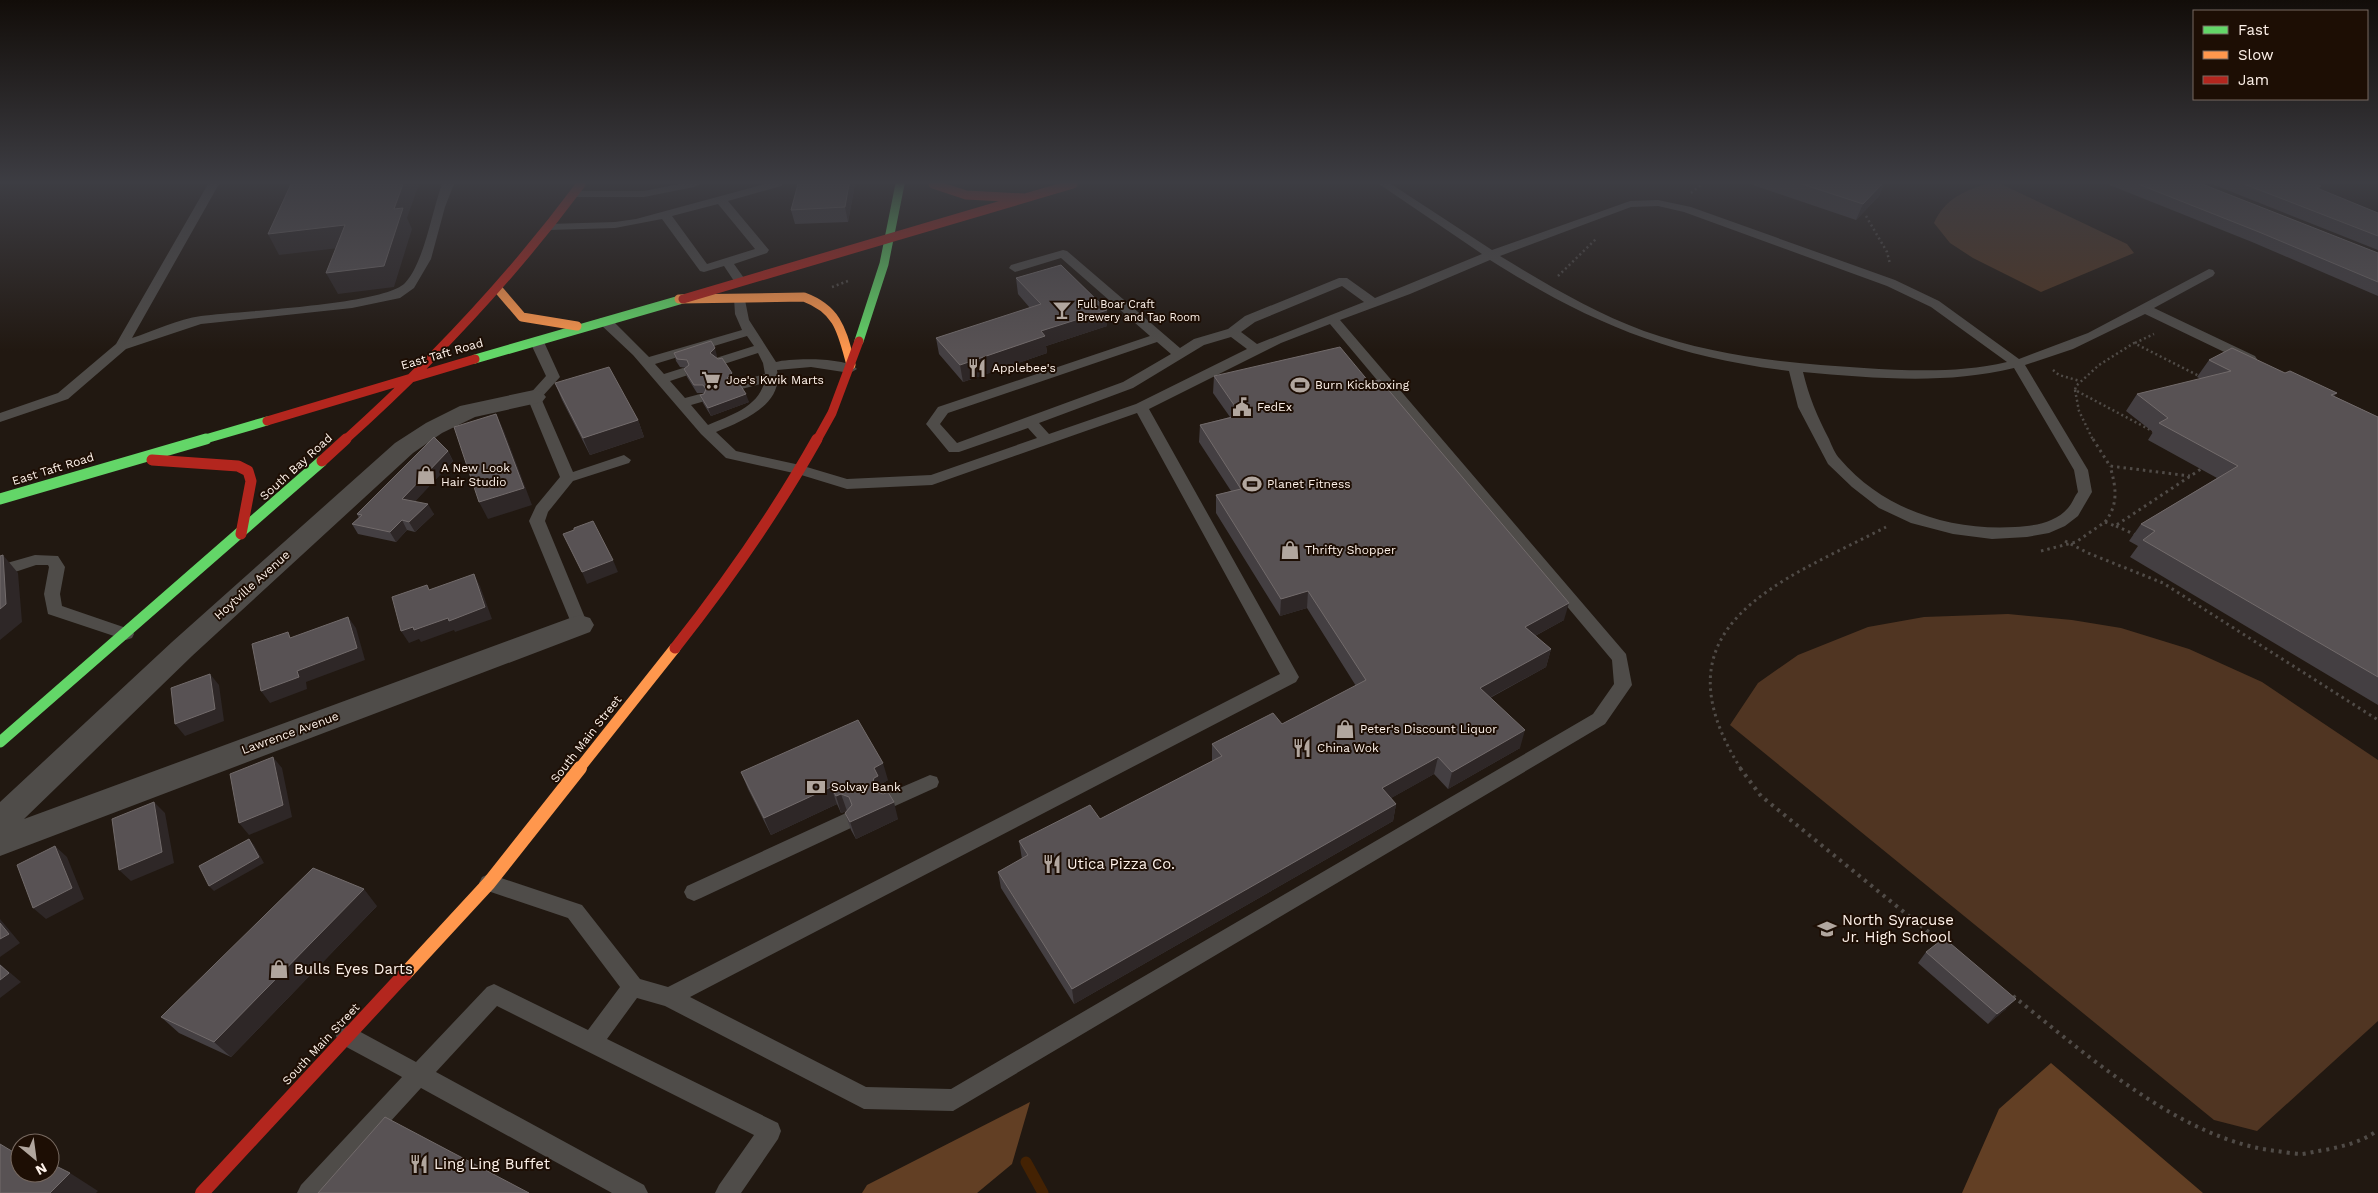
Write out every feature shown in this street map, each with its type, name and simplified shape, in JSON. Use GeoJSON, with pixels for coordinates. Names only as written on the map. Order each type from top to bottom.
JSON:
{"type":"FeatureCollection","features":[{"type":"Feature","properties":{"kind":"main road","name":"South Bay Road"},"geometry":{"type":"LineString","coordinates":[[0,742],[242,534],[414,377],[471,320],[539,240]]}},
{"type":"Feature","properties":{"kind":"main road","name":"East Taft Road"},"geometry":{"type":"LineString","coordinates":[[0,499],[886,240]]}},
{"type":"Feature","properties":{"kind":"main road","name":"South Main Street"},"geometry":{"type":"LineString","coordinates":[[202,1193],[489,884],[716,596],[800,470],[832,413],[878,293],[892,240]]}},
{"type":"Feature","properties":{"kind":"main road"},"geometry":{"type":"LineString","coordinates":[[498,289],[522,317],[584,327]]}},
{"type":"Feature","properties":{"kind":"main road"},"geometry":{"type":"LineString","coordinates":[[679,299],[804,297],[824,303],[837,320],[851,367]]}},
{"type":"Feature","properties":{"kind":"main road"},"geometry":{"type":"LineString","coordinates":[[135,459],[238,466],[248,471],[251,481],[242,534]]}},
{"type":"Feature","properties":{"kind":"street","name":"Hoytville Avenue"},"geometry":{"type":"LineString","coordinates":[[0,822],[182,649],[404,448],[434,428],[468,411],[534,397]]}},
{"type":"Feature","properties":{"kind":"street","name":"Lawrence Avenue"},"geometry":{"type":"LineString","coordinates":[[0,842],[580,626]]}},
{"type":"Feature","properties":{"kind":"lane"},"geometry":{"type":"LineString","coordinates":[[0,418],[63,396],[120,346],[181,240]]}},
{"type":"Feature","properties":{"kind":"lane"},"geometry":{"type":"LineString","coordinates":[[120,346],[199,320],[352,304],[396,295],[410,285],[425,259],[430,240]]}},
{"type":"Feature","properties":{"kind":"lane"},"geometry":{"type":"LineString","coordinates":[[683,240],[704,268],[763,250],[754,240]]}},
{"type":"Feature","properties":{"kind":"lane"},"geometry":{"type":"LineString","coordinates":[[1470,240],[1542,286],[1610,321],[1654,338],[1700,352],[1795,369],[1912,375],[1986,370],[2018,364],[2086,338],[2209,273]]}},
{"type":"Feature","properties":{"kind":"lane"},"geometry":{"type":"LineString","coordinates":[[605,321],[646,362],[706,431],[731,455],[800,470],[847,484],[932,480],[1141,406],[1256,350],[1532,240]]}},
{"type":"Feature","properties":{"kind":"lane"},"geometry":{"type":"LineString","coordinates":[[1771,240],[1876,278],[1935,304],[2018,364],[2081,470],[2084,492],[2073,512],[2060,522],[2044,529],[1992,534],[1952,529],[1916,519],[1884,504],[1857,484],[1833,461],[1805,407],[1795,369]]}},
{"type":"Feature","properties":{"kind":"lane"},"geometry":{"type":"LineString","coordinates":[[1015,268],[1063,254],[1179,354]]}},
{"type":"Feature","properties":{"kind":"lane"},"geometry":{"type":"LineString","coordinates":[[727,262],[740,281]]}},
{"type":"Feature","properties":{"kind":"lane"},"geometry":{"type":"LineString","coordinates":[[1159,337],[943,410],[933,424],[954,449],[1128,385],[1199,342],[1233,332],[1250,319],[1343,281],[1373,303]]}},
{"type":"Feature","properties":{"kind":"lane"},"geometry":{"type":"LineString","coordinates":[[706,431],[759,406],[770,391],[772,372],[761,348],[748,332],[740,317],[740,298]]}},
{"type":"Feature","properties":{"kind":"lane"},"geometry":{"type":"LineString","coordinates":[[2143,308],[2265,366]]}},
{"type":"Feature","properties":{"kind":"lane"},"geometry":{"type":"LineString","coordinates":[[489,884],[575,911],[633,987],[669,998],[864,1098],[953,1100],[1599,719],[1622,685],[1620,658],[1332,319]]}},
{"type":"Feature","properties":{"kind":"lane"},"geometry":{"type":"LineString","coordinates":[[646,362],[748,332]]}},
{"type":"Feature","properties":{"kind":"lane"},"geometry":{"type":"LineString","coordinates":[[1233,332],[1256,350]]}},
{"type":"Feature","properties":{"kind":"lane"},"geometry":{"type":"LineString","coordinates":[[537,342],[553,378],[534,397],[568,478]]}},
{"type":"Feature","properties":{"kind":"lane"},"geometry":{"type":"LineString","coordinates":[[721,361],[761,348]]}},
{"type":"Feature","properties":{"kind":"lane"},"geometry":{"type":"LineString","coordinates":[[738,386],[792,362],[803,361],[851,367]]}},
{"type":"Feature","properties":{"kind":"lane"},"geometry":{"type":"LineString","coordinates":[[661,379],[683,372]]}},
{"type":"Feature","properties":{"kind":"lane"},"geometry":{"type":"LineString","coordinates":[[682,404],[700,398]]}},
{"type":"Feature","properties":{"kind":"lane"},"geometry":{"type":"LineString","coordinates":[[669,998],[1290,677],[1141,406]]}},
{"type":"Feature","properties":{"kind":"lane"},"geometry":{"type":"LineString","coordinates":[[1030,422],[1047,440]]}},
{"type":"Feature","properties":{"kind":"lane"},"geometry":{"type":"LineString","coordinates":[[580,626],[537,521],[541,510],[568,478],[624,460]]}},
{"type":"Feature","properties":{"kind":"lane"},"geometry":{"type":"LineString","coordinates":[[0,571],[35,560],[52,560],[57,567],[52,594],[54,610],[126,634]]}},
{"type":"Feature","properties":{"kind":"lane"},"geometry":{"type":"LineString","coordinates":[[888,801],[930,782]]}},
{"type":"Feature","properties":{"kind":"lane"},"geometry":{"type":"LineString","coordinates":[[694,892],[846,821]]}},
{"type":"Feature","properties":{"kind":"lane"},"geometry":{"type":"LineString","coordinates":[[591,1043],[633,987]]}},
{"type":"Feature","properties":{"kind":"lane"},"geometry":{"type":"LineString","coordinates":[[309,1193],[494,994],[770,1131],[728,1193]]}},
{"type":"Feature","properties":{"kind":"lane"},"geometry":{"type":"LineString","coordinates":[[347,1036],[636,1193]]}},
{"type":"Feature","properties":{"kind":"path"},"geometry":{"type":"LineString","coordinates":[[1542,286],[1558,276],[1595,240]]}},
{"type":"Feature","properties":{"kind":"path"},"geometry":{"type":"LineString","coordinates":[[1876,278],[1891,267],[1887,252],[1880,240]]}},
{"type":"Feature","properties":{"kind":"path"},"geometry":{"type":"LineString","coordinates":[[828,290],[836,284],[848,281]]}},
{"type":"Feature","properties":{"kind":"path"},"geometry":{"type":"LineString","coordinates":[[2033,552],[2072,545],[2084,539],[2105,522],[2113,513],[2116,505],[2114,479],[2110,466],[2093,441],[2079,413],[2075,390],[2080,381],[2121,350],[2134,343],[2199,376]]}},
{"type":"Feature","properties":{"kind":"path"},"geometry":{"type":"LineString","coordinates":[[2075,390],[2157,434]]}},
{"type":"Feature","properties":{"kind":"path"},"geometry":{"type":"LineString","coordinates":[[2110,466],[2190,476]]}},
{"type":"Feature","properties":{"kind":"path"},"geometry":{"type":"LineString","coordinates":[[2115,526],[2201,469]]}},
{"type":"Feature","properties":{"kind":"path"},"geometry":{"type":"LineString","coordinates":[[2105,522],[2138,536]]}},
{"type":"Feature","properties":{"kind":"path"},"geometry":{"type":"LineString","coordinates":[[1892,529],[1887,527],[1781,580],[1745,608],[1730,623],[1712,658],[1711,689],[1713,709],[1718,730],[1729,752],[1744,775],[1762,796],[1945,945]]}},
{"type":"Feature","properties":{"kind":"path"},"geometry":{"type":"LineString","coordinates":[[2044,529],[2072,545],[2163,583],[2378,720]]}},
{"type":"Feature","properties":{"kind":"path"},"geometry":{"type":"LineString","coordinates":[[2008,993],[2132,1087],[2167,1111],[2225,1139],[2285,1155],[2310,1155],[2334,1150],[2360,1141],[2378,1130]]}},
{"type":"Feature","properties":{"kind":"shaded area"},"geometry":{"type":"Polygon","coordinates":[[[1947,240],[2118,240],[2127,244],[2134,253],[2041,292],[1973,258],[1947,240]]]}},
{"type":"Feature","properties":{"kind":"shaded area"},"geometry":{"type":"Polygon","coordinates":[[[2008,614],[2072,620],[2121,628],[2189,649],[2262,682],[2378,760],[2378,1021],[2257,1131],[2214,1120],[1730,725],[1758,683],[1798,655],[1868,627],[1924,617],[2008,614]]]}},
{"type":"Feature","properties":{"kind":"shaded area"},"geometry":{"type":"Polygon","coordinates":[[[2051,1063],[2203,1193],[1962,1193],[1999,1109],[2051,1063]]]}},
{"type":"Feature","properties":{"kind":"shaded area"},"geometry":{"type":"Polygon","coordinates":[[[1030,1102],[1012,1164],[977,1193],[862,1193],[867,1185],[1030,1102]]]}},
{"type":"Feature","properties":{"kind":"building"},"geometry":{"type":"Polygon","coordinates":[[[339,240],[393,240],[384,266],[326,273],[339,240]]]}},
{"type":"Feature","properties":{"kind":"building"},"geometry":{"type":"Polygon","coordinates":[[[2277,240],[2344,240],[2378,253],[2378,282],[2277,240]]]}},
{"type":"Feature","properties":{"kind":"building"},"geometry":{"type":"Polygon","coordinates":[[[1061,265],[1107,310],[1041,331],[1045,336],[960,365],[936,338],[1041,304],[1016,278],[1061,265]]]}},
{"type":"Feature","properties":{"kind":"building"},"geometry":{"type":"Polygon","coordinates":[[[711,341],[715,348],[710,353],[718,359],[722,358],[732,373],[727,378],[735,384],[739,383],[746,394],[708,408],[700,395],[704,394],[706,389],[703,385],[694,385],[684,369],[689,365],[687,360],[677,359],[674,353],[711,341]]]}},
{"type":"Feature","properties":{"kind":"building"},"geometry":{"type":"Polygon","coordinates":[[[1340,347],[1369,382],[1380,380],[1569,603],[1525,627],[1551,649],[1480,688],[1525,730],[1452,772],[1438,757],[1382,788],[1396,804],[1072,989],[998,872],[1028,855],[1019,841],[1090,805],[1100,819],[1222,756],[1212,744],[1273,713],[1282,724],[1366,680],[1308,591],[1281,599],[1216,495],[1241,489],[1200,425],[1241,415],[1214,376],[1340,347]]]}},
{"type":"Feature","properties":{"kind":"building"},"geometry":{"type":"Polygon","coordinates":[[[2232,348],[2285,373],[2290,371],[2337,393],[2331,395],[2378,417],[2378,677],[2143,540],[2155,531],[2141,524],[2238,466],[2159,423],[2168,418],[2137,394],[2231,371],[2209,360],[2232,348]]]}},
{"type":"Feature","properties":{"kind":"building"},"geometry":{"type":"Polygon","coordinates":[[[609,367],[638,420],[583,438],[555,383],[609,367]]]}},
{"type":"Feature","properties":{"kind":"building"},"geometry":{"type":"Polygon","coordinates":[[[496,414],[524,488],[479,502],[454,427],[496,414]]]}},
{"type":"Feature","properties":{"kind":"building"},"geometry":{"type":"Polygon","coordinates":[[[434,437],[448,451],[402,499],[428,504],[409,522],[402,520],[390,532],[352,524],[362,515],[357,514],[434,437]]]}},
{"type":"Feature","properties":{"kind":"building"},"geometry":{"type":"Polygon","coordinates":[[[593,521],[613,560],[582,572],[563,534],[593,521]]]}},
{"type":"Feature","properties":{"kind":"building"},"geometry":{"type":"Polygon","coordinates":[[[3,555],[6,604],[0,609],[0,556],[3,555]]]}},
{"type":"Feature","properties":{"kind":"building"},"geometry":{"type":"Polygon","coordinates":[[[474,574],[485,607],[449,621],[448,618],[414,630],[413,627],[401,631],[392,597],[427,585],[429,590],[474,574]]]}},
{"type":"Feature","properties":{"kind":"building"},"geometry":{"type":"Polygon","coordinates":[[[348,617],[357,648],[297,671],[299,677],[261,691],[252,644],[288,632],[290,638],[348,617]]]}},
{"type":"Feature","properties":{"kind":"building"},"geometry":{"type":"Polygon","coordinates":[[[210,674],[215,709],[175,724],[171,688],[210,674]]]}},
{"type":"Feature","properties":{"kind":"building","name":"Solvay Bank"},"geometry":{"type":"Polygon","coordinates":[[[858,720],[883,763],[874,768],[878,776],[874,778],[872,785],[875,791],[883,794],[888,792],[894,802],[850,822],[845,813],[852,805],[849,797],[841,794],[836,796],[831,787],[764,818],[741,772],[858,720]]]}},
{"type":"Feature","properties":{"kind":"building"},"geometry":{"type":"Polygon","coordinates":[[[273,757],[283,805],[239,823],[230,774],[273,757]]]}},
{"type":"Feature","properties":{"kind":"building"},"geometry":{"type":"Polygon","coordinates":[[[154,802],[162,852],[119,870],[112,819],[154,802]]]}},
{"type":"Feature","properties":{"kind":"building"},"geometry":{"type":"Polygon","coordinates":[[[249,839],[259,857],[209,886],[199,866],[249,839]]]}},
{"type":"Feature","properties":{"kind":"building"},"geometry":{"type":"Polygon","coordinates":[[[55,846],[72,888],[33,908],[17,865],[55,846]]]}},
{"type":"Feature","properties":{"kind":"building"},"geometry":{"type":"Polygon","coordinates":[[[313,868],[364,889],[214,1042],[161,1017],[313,868]]]}},
{"type":"Feature","properties":{"kind":"building"},"geometry":{"type":"Polygon","coordinates":[[[0,923],[9,934],[0,939],[0,923]]]}},
{"type":"Feature","properties":{"kind":"building"},"geometry":{"type":"Polygon","coordinates":[[[1944,938],[2016,999],[1997,1014],[1926,952],[1944,938]]]}},
{"type":"Feature","properties":{"kind":"building"},"geometry":{"type":"Polygon","coordinates":[[[0,965],[9,973],[0,980],[0,965]]]}},
{"type":"Feature","properties":{"kind":"building"},"geometry":{"type":"Polygon","coordinates":[[[385,1117],[529,1193],[318,1193],[385,1117]]]}},
{"type":"Feature","properties":{"kind":"building"},"geometry":{"type":"Polygon","coordinates":[[[0,1144],[10,1150],[10,1183],[60,1183],[50,1193],[0,1193],[0,1144]]]}},
{"type":"Feature","properties":{"kind":"building"},"geometry":{"type":"Polygon","coordinates":[[[60,1168],[70,1173],[60,1183],[60,1168]]]}},
{"type":"Feature","properties":{"kind":"waterway"},"geometry":{"type":"LineString","coordinates":[[1026,1162],[1043,1193]]}},
{"type":"Feature","properties":{"kind":"traffic: fast"},"geometry":{"type":"LineString","coordinates":[[859,341],[873,301],[890,240]]}},
{"type":"Feature","properties":{"kind":"traffic: fast"},"geometry":{"type":"LineString","coordinates":[[475,359],[683,299]]}},
{"type":"Feature","properties":{"kind":"traffic: fast"},"geometry":{"type":"LineString","coordinates":[[0,499],[267,421]]}},
{"type":"Feature","properties":{"kind":"traffic: fast"},"geometry":{"type":"LineString","coordinates":[[0,742],[196,573],[322,461]]}},
{"type":"Feature","properties":{"kind":"traffic: slow"},"geometry":{"type":"LineString","coordinates":[[498,289],[522,317],[577,326]]}},
{"type":"Feature","properties":{"kind":"traffic: slow"},"geometry":{"type":"LineString","coordinates":[[679,299],[804,297],[816,301],[825,307],[838,323],[851,365]]}},
{"type":"Feature","properties":{"kind":"traffic: slow"},"geometry":{"type":"LineString","coordinates":[[405,974],[489,883],[675,648]]}},
{"type":"Feature","properties":{"kind":"traffic: jam"},"geometry":{"type":"LineString","coordinates":[[322,461],[459,330],[492,295],[539,240]]}},
{"type":"Feature","properties":{"kind":"traffic: jam"},"geometry":{"type":"LineString","coordinates":[[683,299],[884,240]]}},
{"type":"Feature","properties":{"kind":"traffic: jam"},"geometry":{"type":"LineString","coordinates":[[675,648],[716,596],[800,470],[832,413],[859,341]]}},
{"type":"Feature","properties":{"kind":"traffic: jam"},"geometry":{"type":"LineString","coordinates":[[267,421],[475,359]]}},
{"type":"Feature","properties":{"kind":"traffic: jam"},"geometry":{"type":"LineString","coordinates":[[152,460],[238,466],[248,471],[251,481],[241,534]]}},
{"type":"Feature","properties":{"kind":"traffic: jam"},"geometry":{"type":"LineString","coordinates":[[202,1193],[405,974]]}},
{"type":"Feature","properties":{"kind":"place","name":"Full Boar Craft Brewery and Tap Room"},"geometry":{"type":"Point","coordinates":[1062,310]}},
{"type":"Feature","properties":{"kind":"place","name":"Applebee's"},"geometry":{"type":"Point","coordinates":[977,368]}},
{"type":"Feature","properties":{"kind":"place","name":"Joe's Kwik Marts"},"geometry":{"type":"Point","coordinates":[711,380]}},
{"type":"Feature","properties":{"kind":"place","name":"Burn Kickboxing"},"geometry":{"type":"Point","coordinates":[1300,385]}},
{"type":"Feature","properties":{"kind":"place","name":"FedEx"},"geometry":{"type":"Point","coordinates":[1242,407]}},
{"type":"Feature","properties":{"kind":"place","name":"A New Look Hair Studio"},"geometry":{"type":"Point","coordinates":[426,475]}},
{"type":"Feature","properties":{"kind":"place","name":"Planet Fitness"},"geometry":{"type":"Point","coordinates":[1252,484]}},
{"type":"Feature","properties":{"kind":"place","name":"Thrifty Shopper"},"geometry":{"type":"Point","coordinates":[1290,550]}},
{"type":"Feature","properties":{"kind":"place","name":"Peter's Discount Liquor"},"geometry":{"type":"Point","coordinates":[1345,729]}},
{"type":"Feature","properties":{"kind":"place","name":"China Wok"},"geometry":{"type":"Point","coordinates":[1302,748]}},
{"type":"Feature","properties":{"kind":"place","name":"Solvay Bank"},"geometry":{"type":"Point","coordinates":[816,787]}},
{"type":"Feature","properties":{"kind":"place","name":"Utica Pizza Co."},"geometry":{"type":"Point","coordinates":[1052,864]}},
{"type":"Feature","properties":{"kind":"place","name":"North Syracuse Jr. High School"},"geometry":{"type":"Point","coordinates":[1827,929]}},
{"type":"Feature","properties":{"kind":"place","name":"Bulls Eyes Darts"},"geometry":{"type":"Point","coordinates":[279,969]}},
{"type":"Feature","properties":{"kind":"place","name":"Ling Ling Buffet"},"geometry":{"type":"Point","coordinates":[419,1164]}}]}
